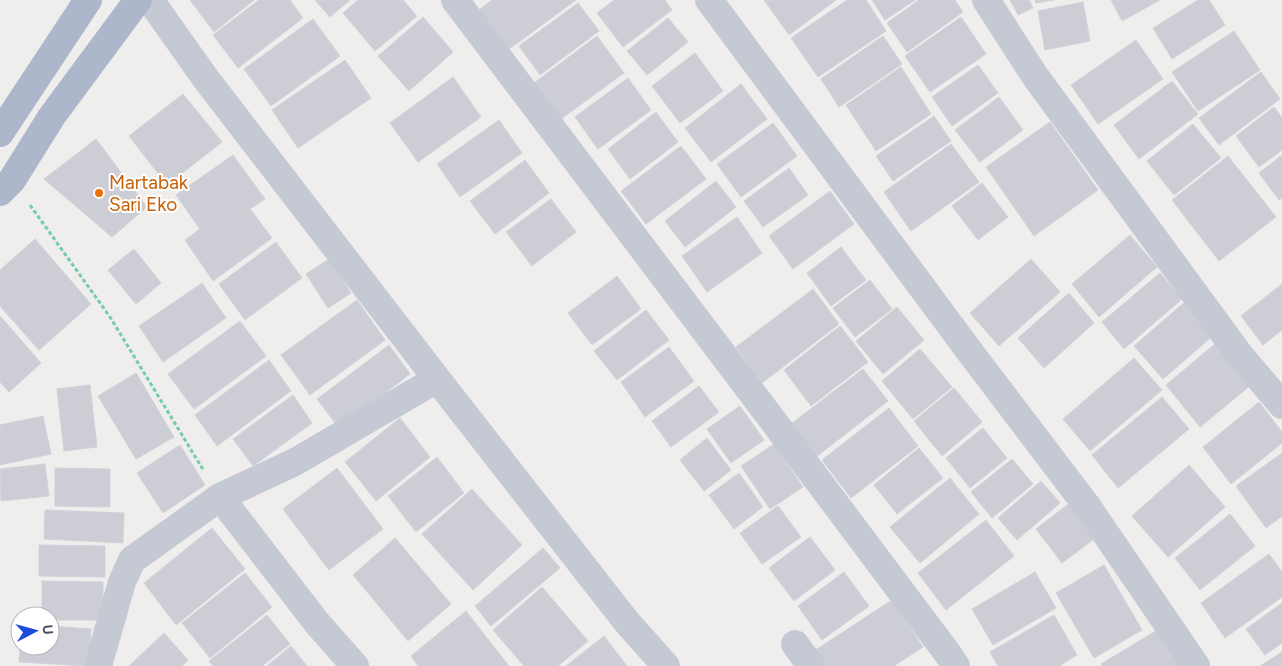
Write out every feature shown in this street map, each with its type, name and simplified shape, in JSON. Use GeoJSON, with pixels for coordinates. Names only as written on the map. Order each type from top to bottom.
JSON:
{"type":"FeatureCollection","features":[{"type":"Feature","properties":{"kind":"main road"},"geometry":{"type":"LineString","coordinates":[[0,132],[88,0]]}},
{"type":"Feature","properties":{"kind":"main road"},"geometry":{"type":"LineString","coordinates":[[6,186],[52,116],[138,0]]}},
{"type":"Feature","properties":{"kind":"street"},"geometry":{"type":"LineString","coordinates":[[150,0],[206,79],[437,379],[626,621],[666,666]]}},
{"type":"Feature","properties":{"kind":"street"},"geometry":{"type":"LineString","coordinates":[[455,0],[763,406],[945,662]]}},
{"type":"Feature","properties":{"kind":"street"},"geometry":{"type":"LineString","coordinates":[[709,0],[972,356],[1087,506],[1196,666]]}},
{"type":"Feature","properties":{"kind":"street"},"geometry":{"type":"LineString","coordinates":[[986,0],[1035,76],[1239,354],[1282,405]]}},
{"type":"Feature","properties":{"kind":"street"},"geometry":{"type":"LineString","coordinates":[[98,666],[122,582],[132,560],[220,497],[295,462],[437,379]]}},
{"type":"Feature","properties":{"kind":"street"},"geometry":{"type":"LineString","coordinates":[[220,497],[317,624],[355,666]]}},
{"type":"Feature","properties":{"kind":"street"},"geometry":{"type":"LineString","coordinates":[[795,644],[811,666]]}},
{"type":"Feature","properties":{"kind":"path"},"geometry":{"type":"LineString","coordinates":[[6,186],[110,317],[220,497]]}},
{"type":"Feature","properties":{"kind":"building"},"geometry":{"type":"Polygon","coordinates":[[[190,0],[254,0],[214,32],[190,0]]]}},
{"type":"Feature","properties":{"kind":"building"},"geometry":{"type":"Polygon","coordinates":[[[259,0],[290,0],[303,18],[238,68],[213,35],[259,0]]]}},
{"type":"Feature","properties":{"kind":"building"},"geometry":{"type":"Polygon","coordinates":[[[315,0],[350,0],[330,17],[315,0]]]}},
{"type":"Feature","properties":{"kind":"building"},"geometry":{"type":"Polygon","coordinates":[[[358,0],[403,0],[417,16],[375,51],[343,13],[358,0]]]}},
{"type":"Feature","properties":{"kind":"building"},"geometry":{"type":"Polygon","coordinates":[[[492,0],[576,0],[508,50],[479,10],[492,0]]]}},
{"type":"Feature","properties":{"kind":"building"},"geometry":{"type":"Polygon","coordinates":[[[614,0],[665,0],[672,10],[623,47],[597,13],[614,0]]]}},
{"type":"Feature","properties":{"kind":"building"},"geometry":{"type":"Polygon","coordinates":[[[764,0],[836,0],[789,35],[764,0]]]}},
{"type":"Feature","properties":{"kind":"building"},"geometry":{"type":"Polygon","coordinates":[[[847,0],[866,0],[886,31],[818,77],[791,38],[847,0]]]}},
{"type":"Feature","properties":{"kind":"building"},"geometry":{"type":"Polygon","coordinates":[[[872,0],[915,0],[885,20],[872,0]]]}},
{"type":"Feature","properties":{"kind":"building"},"geometry":{"type":"Polygon","coordinates":[[[919,0],[955,0],[963,12],[907,52],[887,23],[919,0]]]}},
{"type":"Feature","properties":{"kind":"building"},"geometry":{"type":"Polygon","coordinates":[[[1010,0],[1029,0],[1033,8],[1018,15],[1010,0]]]}},
{"type":"Feature","properties":{"kind":"building"},"geometry":{"type":"Polygon","coordinates":[[[1035,0],[1054,0],[1036,3],[1035,0]]]}},
{"type":"Feature","properties":{"kind":"building"},"geometry":{"type":"Polygon","coordinates":[[[1111,0],[1160,0],[1122,21],[1111,0]]]}},
{"type":"Feature","properties":{"kind":"building"},"geometry":{"type":"Polygon","coordinates":[[[1198,0],[1209,0],[1225,25],[1172,59],[1153,28],[1198,0]]]}},
{"type":"Feature","properties":{"kind":"building"},"geometry":{"type":"Polygon","coordinates":[[[1083,2],[1090,41],[1045,50],[1038,11],[1083,2]]]}},
{"type":"Feature","properties":{"kind":"building"},"geometry":{"type":"Polygon","coordinates":[[[578,3],[599,31],[540,75],[519,46],[578,3]]]}},
{"type":"Feature","properties":{"kind":"building"},"geometry":{"type":"Polygon","coordinates":[[[423,17],[453,52],[409,91],[378,56],[423,17]]]}},
{"type":"Feature","properties":{"kind":"building"},"geometry":{"type":"Polygon","coordinates":[[[961,17],[986,54],[930,92],[905,56],[961,17]]]}},
{"type":"Feature","properties":{"kind":"building"},"geometry":{"type":"Polygon","coordinates":[[[668,18],[688,42],[647,75],[627,51],[668,18]]]}},
{"type":"Feature","properties":{"kind":"building"},"geometry":{"type":"Polygon","coordinates":[[[313,19],[340,56],[271,106],[244,69],[313,19]]]}},
{"type":"Feature","properties":{"kind":"building"},"geometry":{"type":"Polygon","coordinates":[[[1234,31],[1260,70],[1198,111],[1172,72],[1234,31]]]}},
{"type":"Feature","properties":{"kind":"building"},"geometry":{"type":"Polygon","coordinates":[[[597,36],[624,73],[561,119],[534,83],[597,36]]]}},
{"type":"Feature","properties":{"kind":"building"},"geometry":{"type":"Polygon","coordinates":[[[883,36],[902,64],[839,107],[821,79],[883,36]]]}},
{"type":"Feature","properties":{"kind":"building"},"geometry":{"type":"Polygon","coordinates":[[[1136,40],[1163,79],[1098,124],[1071,85],[1136,40]]]}},
{"type":"Feature","properties":{"kind":"building"},"geometry":{"type":"Polygon","coordinates":[[[695,53],[723,91],[680,123],[652,86],[695,53]]]}},
{"type":"Feature","properties":{"kind":"building"},"geometry":{"type":"Polygon","coordinates":[[[345,60],[371,98],[298,148],[272,110],[345,60]]]}},
{"type":"Feature","properties":{"kind":"building"},"geometry":{"type":"Polygon","coordinates":[[[978,65],[998,93],[952,126],[932,97],[978,65]]]}},
{"type":"Feature","properties":{"kind":"building"},"geometry":{"type":"Polygon","coordinates":[[[901,67],[931,114],[876,151],[846,105],[901,67]]]}},
{"type":"Feature","properties":{"kind":"building"},"geometry":{"type":"Polygon","coordinates":[[[1261,72],[1280,99],[1219,145],[1199,118],[1261,72]]]}},
{"type":"Feature","properties":{"kind":"building"},"geometry":{"type":"Polygon","coordinates":[[[453,77],[481,117],[418,162],[390,123],[453,77]]]}},
{"type":"Feature","properties":{"kind":"building"},"geometry":{"type":"Polygon","coordinates":[[[628,78],[651,110],[598,149],[575,117],[628,78]]]}},
{"type":"Feature","properties":{"kind":"building"},"geometry":{"type":"Polygon","coordinates":[[[1172,81],[1198,114],[1139,159],[1114,125],[1172,81]]]}},
{"type":"Feature","properties":{"kind":"building"},"geometry":{"type":"Polygon","coordinates":[[[741,84],[767,119],[711,162],[685,128],[741,84]]]}},
{"type":"Feature","properties":{"kind":"building"},"geometry":{"type":"Polygon","coordinates":[[[183,94],[222,142],[167,185],[129,136],[183,94]]]}},
{"type":"Feature","properties":{"kind":"building"},"geometry":{"type":"Polygon","coordinates":[[[999,97],[1023,130],[980,162],[955,130],[999,97]]]}},
{"type":"Feature","properties":{"kind":"building"},"geometry":{"type":"Polygon","coordinates":[[[1274,107],[1282,118],[1282,150],[1259,167],[1236,136],[1274,107]]]}},
{"type":"Feature","properties":{"kind":"building"},"geometry":{"type":"Polygon","coordinates":[[[656,112],[678,142],[630,179],[608,149],[656,112]]]}},
{"type":"Feature","properties":{"kind":"building"},"geometry":{"type":"Polygon","coordinates":[[[934,116],[951,141],[893,181],[876,156],[934,116]]]}},
{"type":"Feature","properties":{"kind":"building"},"geometry":{"type":"Polygon","coordinates":[[[499,120],[522,153],[460,197],[437,164],[499,120]]]}},
{"type":"Feature","properties":{"kind":"building"},"geometry":{"type":"Polygon","coordinates":[[[1050,122],[1098,190],[1034,236],[986,167],[1050,122]]]}},
{"type":"Feature","properties":{"kind":"building"},"geometry":{"type":"Polygon","coordinates":[[[773,123],[797,156],[741,197],[717,164],[773,123]]]}},
{"type":"Feature","properties":{"kind":"building"},"geometry":{"type":"Polygon","coordinates":[[[1193,124],[1221,158],[1174,195],[1147,161],[1193,124]]]}},
{"type":"Feature","properties":{"kind":"building","name":"Martabak Sari Eko"},"geometry":{"type":"Polygon","coordinates":[[[96,139],[147,207],[112,237],[44,179],[96,139]]]}},
{"type":"Feature","properties":{"kind":"building"},"geometry":{"type":"Polygon","coordinates":[[[951,144],[979,182],[911,231],[884,192],[951,144]]]}},
{"type":"Feature","properties":{"kind":"building"},"geometry":{"type":"Polygon","coordinates":[[[681,146],[706,179],[646,224],[621,191],[681,146]]]}},
{"type":"Feature","properties":{"kind":"building"},"geometry":{"type":"Polygon","coordinates":[[[233,155],[265,199],[250,209],[272,238],[213,281],[185,240],[200,229],[176,195],[233,155]]]}},
{"type":"Feature","properties":{"kind":"building"},"geometry":{"type":"Polygon","coordinates":[[[1282,155],[1282,198],[1279,200],[1259,173],[1282,155]]]}},
{"type":"Feature","properties":{"kind":"building"},"geometry":{"type":"Polygon","coordinates":[[[1228,156],[1276,217],[1219,261],[1172,200],[1228,156]]]}},
{"type":"Feature","properties":{"kind":"building"},"geometry":{"type":"Polygon","coordinates":[[[525,160],[549,193],[495,234],[470,201],[525,160]]]}},
{"type":"Feature","properties":{"kind":"building"},"geometry":{"type":"Polygon","coordinates":[[[789,168],[808,195],[763,227],[744,201],[789,168]]]}},
{"type":"Feature","properties":{"kind":"building"},"geometry":{"type":"Polygon","coordinates":[[[716,181],[736,207],[685,247],[665,221],[716,181]]]}},
{"type":"Feature","properties":{"kind":"building"},"geometry":{"type":"Polygon","coordinates":[[[982,183],[1008,217],[978,240],[952,206],[982,183]]]}},
{"type":"Feature","properties":{"kind":"building"},"geometry":{"type":"Polygon","coordinates":[[[830,191],[854,224],[793,269],[769,236],[830,191]]]}},
{"type":"Feature","properties":{"kind":"building"},"geometry":{"type":"Polygon","coordinates":[[[551,199],[576,232],[532,266],[506,232],[551,199]]]}},
{"type":"Feature","properties":{"kind":"building"},"geometry":{"type":"Polygon","coordinates":[[[737,217],[762,253],[707,292],[682,256],[737,217]]]}},
{"type":"Feature","properties":{"kind":"building"},"geometry":{"type":"Polygon","coordinates":[[[1130,235],[1157,267],[1099,317],[1072,284],[1130,235]]]}},
{"type":"Feature","properties":{"kind":"building"},"geometry":{"type":"Polygon","coordinates":[[[35,239],[91,304],[39,350],[0,306],[0,270],[35,239]]]}},
{"type":"Feature","properties":{"kind":"building"},"geometry":{"type":"Polygon","coordinates":[[[276,242],[302,278],[245,320],[219,284],[276,242]]]}},
{"type":"Feature","properties":{"kind":"building"},"geometry":{"type":"Polygon","coordinates":[[[841,247],[866,280],[831,306],[807,273],[841,247]]]}},
{"type":"Feature","properties":{"kind":"building"},"geometry":{"type":"Polygon","coordinates":[[[134,249],[161,283],[136,304],[108,270],[134,249]]]}},
{"type":"Feature","properties":{"kind":"building"},"geometry":{"type":"Polygon","coordinates":[[[329,259],[351,293],[328,308],[306,274],[329,259]]]}},
{"type":"Feature","properties":{"kind":"building"},"geometry":{"type":"Polygon","coordinates":[[[1031,259],[1060,292],[999,346],[970,313],[1031,259]]]}},
{"type":"Feature","properties":{"kind":"building"},"geometry":{"type":"Polygon","coordinates":[[[1160,273],[1182,299],[1124,349],[1102,322],[1160,273]]]}},
{"type":"Feature","properties":{"kind":"building"},"geometry":{"type":"Polygon","coordinates":[[[617,276],[641,309],[592,345],[568,313],[617,276]]]}},
{"type":"Feature","properties":{"kind":"building"},"geometry":{"type":"Polygon","coordinates":[[[870,280],[892,309],[855,337],[833,308],[870,280]]]}},
{"type":"Feature","properties":{"kind":"building"},"geometry":{"type":"Polygon","coordinates":[[[202,283],[226,318],[163,362],[139,326],[202,283]]]}},
{"type":"Feature","properties":{"kind":"building"},"geometry":{"type":"Polygon","coordinates":[[[1282,284],[1282,330],[1263,345],[1241,316],[1282,284]]]}},
{"type":"Feature","properties":{"kind":"building"},"geometry":{"type":"Polygon","coordinates":[[[813,289],[839,324],[762,383],[736,347],[813,289]]]}},
{"type":"Feature","properties":{"kind":"building"},"geometry":{"type":"Polygon","coordinates":[[[1069,293],[1094,323],[1044,368],[1018,338],[1069,293]]]}},
{"type":"Feature","properties":{"kind":"building"},"geometry":{"type":"Polygon","coordinates":[[[357,300],[385,340],[310,395],[281,355],[357,300]]]}},
{"type":"Feature","properties":{"kind":"building"},"geometry":{"type":"Polygon","coordinates":[[[1186,301],[1214,335],[1163,379],[1134,346],[1186,301]]]}},
{"type":"Feature","properties":{"kind":"building"},"geometry":{"type":"Polygon","coordinates":[[[897,307],[924,340],[883,374],[856,341],[897,307]]]}},
{"type":"Feature","properties":{"kind":"building"},"geometry":{"type":"Polygon","coordinates":[[[646,310],[669,340],[617,380],[594,351],[646,310]]]}},
{"type":"Feature","properties":{"kind":"building"},"geometry":{"type":"Polygon","coordinates":[[[0,316],[41,363],[9,392],[0,382],[0,316]]]}},
{"type":"Feature","properties":{"kind":"building"},"geometry":{"type":"Polygon","coordinates":[[[240,321],[266,356],[194,409],[168,374],[240,321]]]}},
{"type":"Feature","properties":{"kind":"building"},"geometry":{"type":"Polygon","coordinates":[[[840,326],[868,362],[811,406],[784,370],[840,326]]]}},
{"type":"Feature","properties":{"kind":"building"},"geometry":{"type":"Polygon","coordinates":[[[1216,343],[1251,385],[1200,427],[1166,385],[1216,343]]]}},
{"type":"Feature","properties":{"kind":"building"},"geometry":{"type":"Polygon","coordinates":[[[389,345],[410,374],[339,428],[317,399],[389,345]]]}},
{"type":"Feature","properties":{"kind":"building"},"geometry":{"type":"Polygon","coordinates":[[[669,347],[694,381],[645,417],[621,382],[669,347]]]}},
{"type":"Feature","properties":{"kind":"building"},"geometry":{"type":"Polygon","coordinates":[[[920,349],[952,387],[913,419],[882,381],[920,349]]]}},
{"type":"Feature","properties":{"kind":"building"},"geometry":{"type":"Polygon","coordinates":[[[1134,358],[1162,390],[1090,451],[1063,419],[1134,358]]]}},
{"type":"Feature","properties":{"kind":"building"},"geometry":{"type":"Polygon","coordinates":[[[269,360],[291,391],[217,446],[195,415],[269,360]]]}},
{"type":"Feature","properties":{"kind":"building"},"geometry":{"type":"Polygon","coordinates":[[[863,369],[888,401],[816,457],[791,424],[863,369]]]}},
{"type":"Feature","properties":{"kind":"building"},"geometry":{"type":"Polygon","coordinates":[[[136,373],[174,437],[136,459],[98,396],[136,373]]]}},
{"type":"Feature","properties":{"kind":"building"},"geometry":{"type":"Polygon","coordinates":[[[90,385],[97,447],[64,451],[57,389],[90,385]]]}},
{"type":"Feature","properties":{"kind":"building"},"geometry":{"type":"Polygon","coordinates":[[[699,386],[719,412],[671,447],[652,421],[699,386]]]}},
{"type":"Feature","properties":{"kind":"building"},"geometry":{"type":"Polygon","coordinates":[[[954,388],[982,422],[942,456],[914,421],[954,388]]]}},
{"type":"Feature","properties":{"kind":"building"},"geometry":{"type":"Polygon","coordinates":[[[293,395],[312,423],[253,466],[233,439],[293,395]]]}},
{"type":"Feature","properties":{"kind":"building"},"geometry":{"type":"Polygon","coordinates":[[[1162,397],[1189,429],[1118,488],[1092,455],[1162,397]]]}},
{"type":"Feature","properties":{"kind":"building"},"geometry":{"type":"Polygon","coordinates":[[[1259,402],[1282,432],[1282,443],[1231,484],[1203,447],[1259,402]]]}},
{"type":"Feature","properties":{"kind":"building"},"geometry":{"type":"Polygon","coordinates":[[[740,406],[764,440],[731,463],[707,429],[740,406]]]}},
{"type":"Feature","properties":{"kind":"building"},"geometry":{"type":"Polygon","coordinates":[[[889,408],[918,446],[851,498],[822,460],[889,408]]]}},
{"type":"Feature","properties":{"kind":"building"},"geometry":{"type":"Polygon","coordinates":[[[43,416],[51,454],[0,465],[0,425],[43,416]]]}},
{"type":"Feature","properties":{"kind":"building"},"geometry":{"type":"Polygon","coordinates":[[[400,418],[430,457],[376,501],[345,462],[400,418]]]}},
{"type":"Feature","properties":{"kind":"building"},"geometry":{"type":"Polygon","coordinates":[[[983,428],[1007,458],[970,488],[946,458],[983,428]]]}},
{"type":"Feature","properties":{"kind":"building"},"geometry":{"type":"Polygon","coordinates":[[[707,438],[731,470],[704,491],[680,460],[707,438]]]}},
{"type":"Feature","properties":{"kind":"building"},"geometry":{"type":"Polygon","coordinates":[[[774,444],[803,487],[770,509],[741,466],[774,444]]]}},
{"type":"Feature","properties":{"kind":"building"},"geometry":{"type":"Polygon","coordinates":[[[180,445],[205,485],[163,513],[137,473],[180,445]]]}},
{"type":"Feature","properties":{"kind":"building"},"geometry":{"type":"Polygon","coordinates":[[[919,448],[943,478],[897,514],[874,485],[919,448]]]}},
{"type":"Feature","properties":{"kind":"building"},"geometry":{"type":"Polygon","coordinates":[[[1282,453],[1282,516],[1266,528],[1236,486],[1282,453]]]}},
{"type":"Feature","properties":{"kind":"building"},"geometry":{"type":"Polygon","coordinates":[[[437,457],[464,493],[416,532],[388,496],[437,457]]]}},
{"type":"Feature","properties":{"kind":"building"},"geometry":{"type":"Polygon","coordinates":[[[1012,459],[1033,484],[992,518],[971,492],[1012,459]]]}},
{"type":"Feature","properties":{"kind":"building"},"geometry":{"type":"Polygon","coordinates":[[[45,464],[49,496],[1,501],[0,469],[45,464]]]}},
{"type":"Feature","properties":{"kind":"building"},"geometry":{"type":"Polygon","coordinates":[[[1189,465],[1225,507],[1168,557],[1132,516],[1189,465]]]}},
{"type":"Feature","properties":{"kind":"building"},"geometry":{"type":"Polygon","coordinates":[[[55,468],[110,469],[110,507],[55,506],[55,468]]]}},
{"type":"Feature","properties":{"kind":"building"},"geometry":{"type":"Polygon","coordinates":[[[337,468],[383,529],[329,570],[283,509],[337,468]]]}},
{"type":"Feature","properties":{"kind":"building"},"geometry":{"type":"Polygon","coordinates":[[[739,473],[763,507],[734,529],[709,495],[739,473]]]}},
{"type":"Feature","properties":{"kind":"building"},"geometry":{"type":"Polygon","coordinates":[[[950,478],[979,514],[920,563],[890,527],[950,478]]]}},
{"type":"Feature","properties":{"kind":"building"},"geometry":{"type":"Polygon","coordinates":[[[1041,481],[1060,503],[1017,540],[998,518],[1041,481]]]}},
{"type":"Feature","properties":{"kind":"building"},"geometry":{"type":"Polygon","coordinates":[[[472,489],[522,545],[473,590],[422,534],[472,489]]]}},
{"type":"Feature","properties":{"kind":"building"},"geometry":{"type":"Polygon","coordinates":[[[1071,502],[1098,536],[1062,563],[1036,529],[1071,502]]]}},
{"type":"Feature","properties":{"kind":"building"},"geometry":{"type":"Polygon","coordinates":[[[778,506],[801,537],[762,564],[740,533],[778,506]]]}},
{"type":"Feature","properties":{"kind":"building"},"geometry":{"type":"Polygon","coordinates":[[[45,510],[124,513],[123,543],[44,539],[45,510]]]}},
{"type":"Feature","properties":{"kind":"building"},"geometry":{"type":"Polygon","coordinates":[[[1230,514],[1255,546],[1200,590],[1175,558],[1230,514]]]}},
{"type":"Feature","properties":{"kind":"building"},"geometry":{"type":"Polygon","coordinates":[[[986,520],[1014,556],[946,610],[918,573],[986,520]]]}},
{"type":"Feature","properties":{"kind":"building"},"geometry":{"type":"Polygon","coordinates":[[[212,528],[245,569],[176,625],[144,583],[212,528]]]}},
{"type":"Feature","properties":{"kind":"building"},"geometry":{"type":"Polygon","coordinates":[[[810,537],[835,570],[794,601],[769,568],[810,537]]]}},
{"type":"Feature","properties":{"kind":"building"},"geometry":{"type":"Polygon","coordinates":[[[395,538],[451,604],[408,641],[353,575],[395,538]]]}},
{"type":"Feature","properties":{"kind":"building"},"geometry":{"type":"Polygon","coordinates":[[[39,545],[105,546],[105,577],[39,576],[39,545]]]}},
{"type":"Feature","properties":{"kind":"building"},"geometry":{"type":"Polygon","coordinates":[[[543,548],[560,568],[491,626],[475,606],[543,548]]]}},
{"type":"Feature","properties":{"kind":"building"},"geometry":{"type":"Polygon","coordinates":[[[1269,554],[1282,572],[1282,597],[1225,638],[1201,603],[1269,554]]]}},
{"type":"Feature","properties":{"kind":"building"},"geometry":{"type":"Polygon","coordinates":[[[1104,565],[1142,630],[1094,658],[1056,593],[1104,565]]]}},
{"type":"Feature","properties":{"kind":"building"},"geometry":{"type":"Polygon","coordinates":[[[844,572],[869,606],[822,640],[798,606],[844,572]]]}},
{"type":"Feature","properties":{"kind":"building"},"geometry":{"type":"Polygon","coordinates":[[[1035,572],[1056,608],[993,645],[972,609],[1035,572]]]}},
{"type":"Feature","properties":{"kind":"building"},"geometry":{"type":"Polygon","coordinates":[[[245,573],[272,607],[210,658],[182,623],[245,573]]]}},
{"type":"Feature","properties":{"kind":"building"},"geometry":{"type":"Polygon","coordinates":[[[42,581],[103,582],[103,620],[60,620],[60,606],[42,606],[42,581]]]}},
{"type":"Feature","properties":{"kind":"building"},"geometry":{"type":"Polygon","coordinates":[[[542,587],[588,641],[558,666],[524,666],[493,630],[542,587]]]}},
{"type":"Feature","properties":{"kind":"building"},"geometry":{"type":"Polygon","coordinates":[[[892,600],[923,647],[894,666],[824,666],[814,651],[892,600]]]}},
{"type":"Feature","properties":{"kind":"building"},"geometry":{"type":"Polygon","coordinates":[[[1282,603],[1282,643],[1265,655],[1246,629],[1282,603]]]}},
{"type":"Feature","properties":{"kind":"building"},"geometry":{"type":"Polygon","coordinates":[[[466,611],[509,666],[418,666],[411,656],[466,611]]]}},
{"type":"Feature","properties":{"kind":"building"},"geometry":{"type":"Polygon","coordinates":[[[267,615],[290,644],[262,666],[213,666],[209,661],[267,615]]]}},
{"type":"Feature","properties":{"kind":"building"},"geometry":{"type":"Polygon","coordinates":[[[1054,615],[1077,655],[1059,666],[998,666],[990,652],[1054,615]]]}},
{"type":"Feature","properties":{"kind":"building"},"geometry":{"type":"Polygon","coordinates":[[[60,627],[91,629],[88,666],[19,662],[19,656],[60,656],[60,627]]]}},
{"type":"Feature","properties":{"kind":"building"},"geometry":{"type":"Polygon","coordinates":[[[1159,629],[1180,666],[1102,666],[1101,664],[1159,629]]]}},
{"type":"Feature","properties":{"kind":"building"},"geometry":{"type":"Polygon","coordinates":[[[164,633],[188,660],[182,666],[129,666],[164,633]]]}},
{"type":"Feature","properties":{"kind":"building"},"geometry":{"type":"Polygon","coordinates":[[[604,636],[627,666],[566,666],[604,636]]]}},
{"type":"Feature","properties":{"kind":"building"},"geometry":{"type":"Polygon","coordinates":[[[291,646],[307,666],[267,666],[291,646]]]}},
{"type":"Feature","properties":{"kind":"building"},"geometry":{"type":"Polygon","coordinates":[[[1282,652],[1282,666],[1260,666],[1282,652]]]}},
{"type":"Feature","properties":{"kind":"place","name":"Martabak Sari Eko"},"geometry":{"type":"Point","coordinates":[99,193]}}]}
